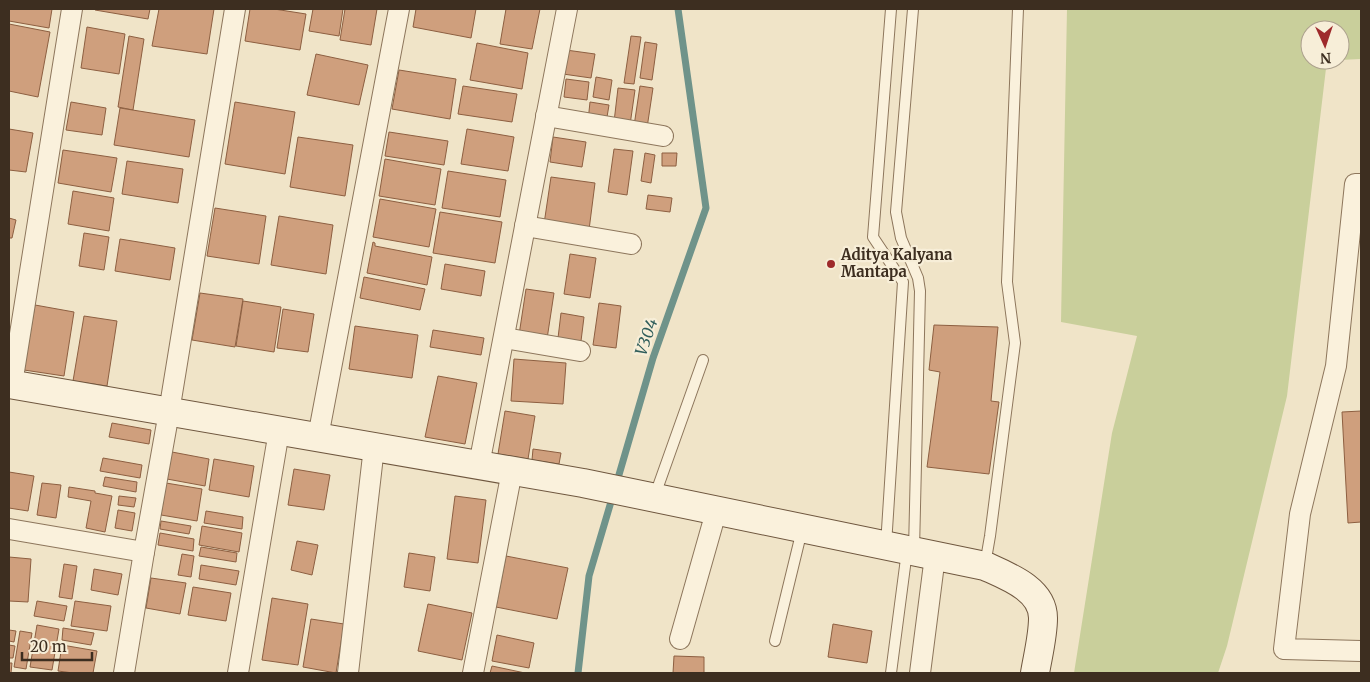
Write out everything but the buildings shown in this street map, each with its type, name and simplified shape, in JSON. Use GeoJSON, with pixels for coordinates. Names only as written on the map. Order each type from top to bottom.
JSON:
{"type":"FeatureCollection","features":[{"type":"Feature","properties":{"kind":"street"},"geometry":{"type":"LineString","coordinates":[[72,9],[10,384],[583,483],[716,512],[985,566],[1013,579],[1028,589],[1038,600],[1043,616],[1035,673]]}},
{"type":"Feature","properties":{"kind":"street"},"geometry":{"type":"LineString","coordinates":[[124,673],[235,9]]}},
{"type":"Feature","properties":{"kind":"street"},"geometry":{"type":"LineString","coordinates":[[318,438],[399,9]]}},
{"type":"Feature","properties":{"kind":"street"},"geometry":{"type":"LineString","coordinates":[[479,466],[567,9]]}},
{"type":"Feature","properties":{"kind":"street"},"geometry":{"type":"LineString","coordinates":[[546,116],[663,136]]}},
{"type":"Feature","properties":{"kind":"street"},"geometry":{"type":"LineString","coordinates":[[1361,184],[1355,184],[1336,366],[1300,514],[1284,649],[1361,651]]}},
{"type":"Feature","properties":{"kind":"street"},"geometry":{"type":"LineString","coordinates":[[525,226],[631,244]]}},
{"type":"Feature","properties":{"kind":"street"},"geometry":{"type":"LineString","coordinates":[[504,338],[580,351]]}},
{"type":"Feature","properties":{"kind":"street"},"geometry":{"type":"LineString","coordinates":[[238,673],[279,431]]}},
{"type":"Feature","properties":{"kind":"street"},"geometry":{"type":"LineString","coordinates":[[348,673],[374,447]]}},
{"type":"Feature","properties":{"kind":"street"},"geometry":{"type":"LineString","coordinates":[[473,673],[512,471]]}},
{"type":"Feature","properties":{"kind":"street"},"geometry":{"type":"LineString","coordinates":[[680,639],[716,512]]}},
{"type":"Feature","properties":{"kind":"street"},"geometry":{"type":"LineString","coordinates":[[9,529],[144,552]]}},
{"type":"Feature","properties":{"kind":"street"},"geometry":{"type":"LineString","coordinates":[[910,551],[920,673]]}},
{"type":"Feature","properties":{"kind":"lane"},"geometry":{"type":"LineString","coordinates":[[891,9],[873,237],[903,282],[910,551]]}},
{"type":"Feature","properties":{"kind":"lane"},"geometry":{"type":"LineString","coordinates":[[891,673],[910,551],[920,291],[918,278],[901,238],[896,212],[913,9]]}},
{"type":"Feature","properties":{"kind":"lane"},"geometry":{"type":"LineString","coordinates":[[985,566],[1015,343],[1007,282],[1018,9]]}},
{"type":"Feature","properties":{"kind":"lane"},"geometry":{"type":"LineString","coordinates":[[646,497],[703,360]]}},
{"type":"Feature","properties":{"kind":"lane"},"geometry":{"type":"LineString","coordinates":[[775,641],[803,529]]}},
{"type":"Feature","properties":{"kind":"green space"},"geometry":{"type":"Polygon","coordinates":[[[1067,9],[1361,9],[1361,59],[1350,60],[1350,20],[1300,20],[1300,70],[1326,70],[1287,396],[1227,646],[1218,673],[1074,673],[1112,433],[1137,336],[1061,322],[1067,9]]]}},
{"type":"Feature","properties":{"kind":"waterway","name":"V304"},"geometry":{"type":"LineString","coordinates":[[616,485],[653,358],[706,208],[678,9]]}},
{"type":"Feature","properties":{"kind":"waterway","name":"V304"},"geometry":{"type":"LineString","coordinates":[[578,673],[589,576],[613,495]]}},
{"type":"Feature","properties":{"kind":"place","name":"Aditya Kalyana Mantapa"},"geometry":{"type":"Point","coordinates":[831,264]}}]}
